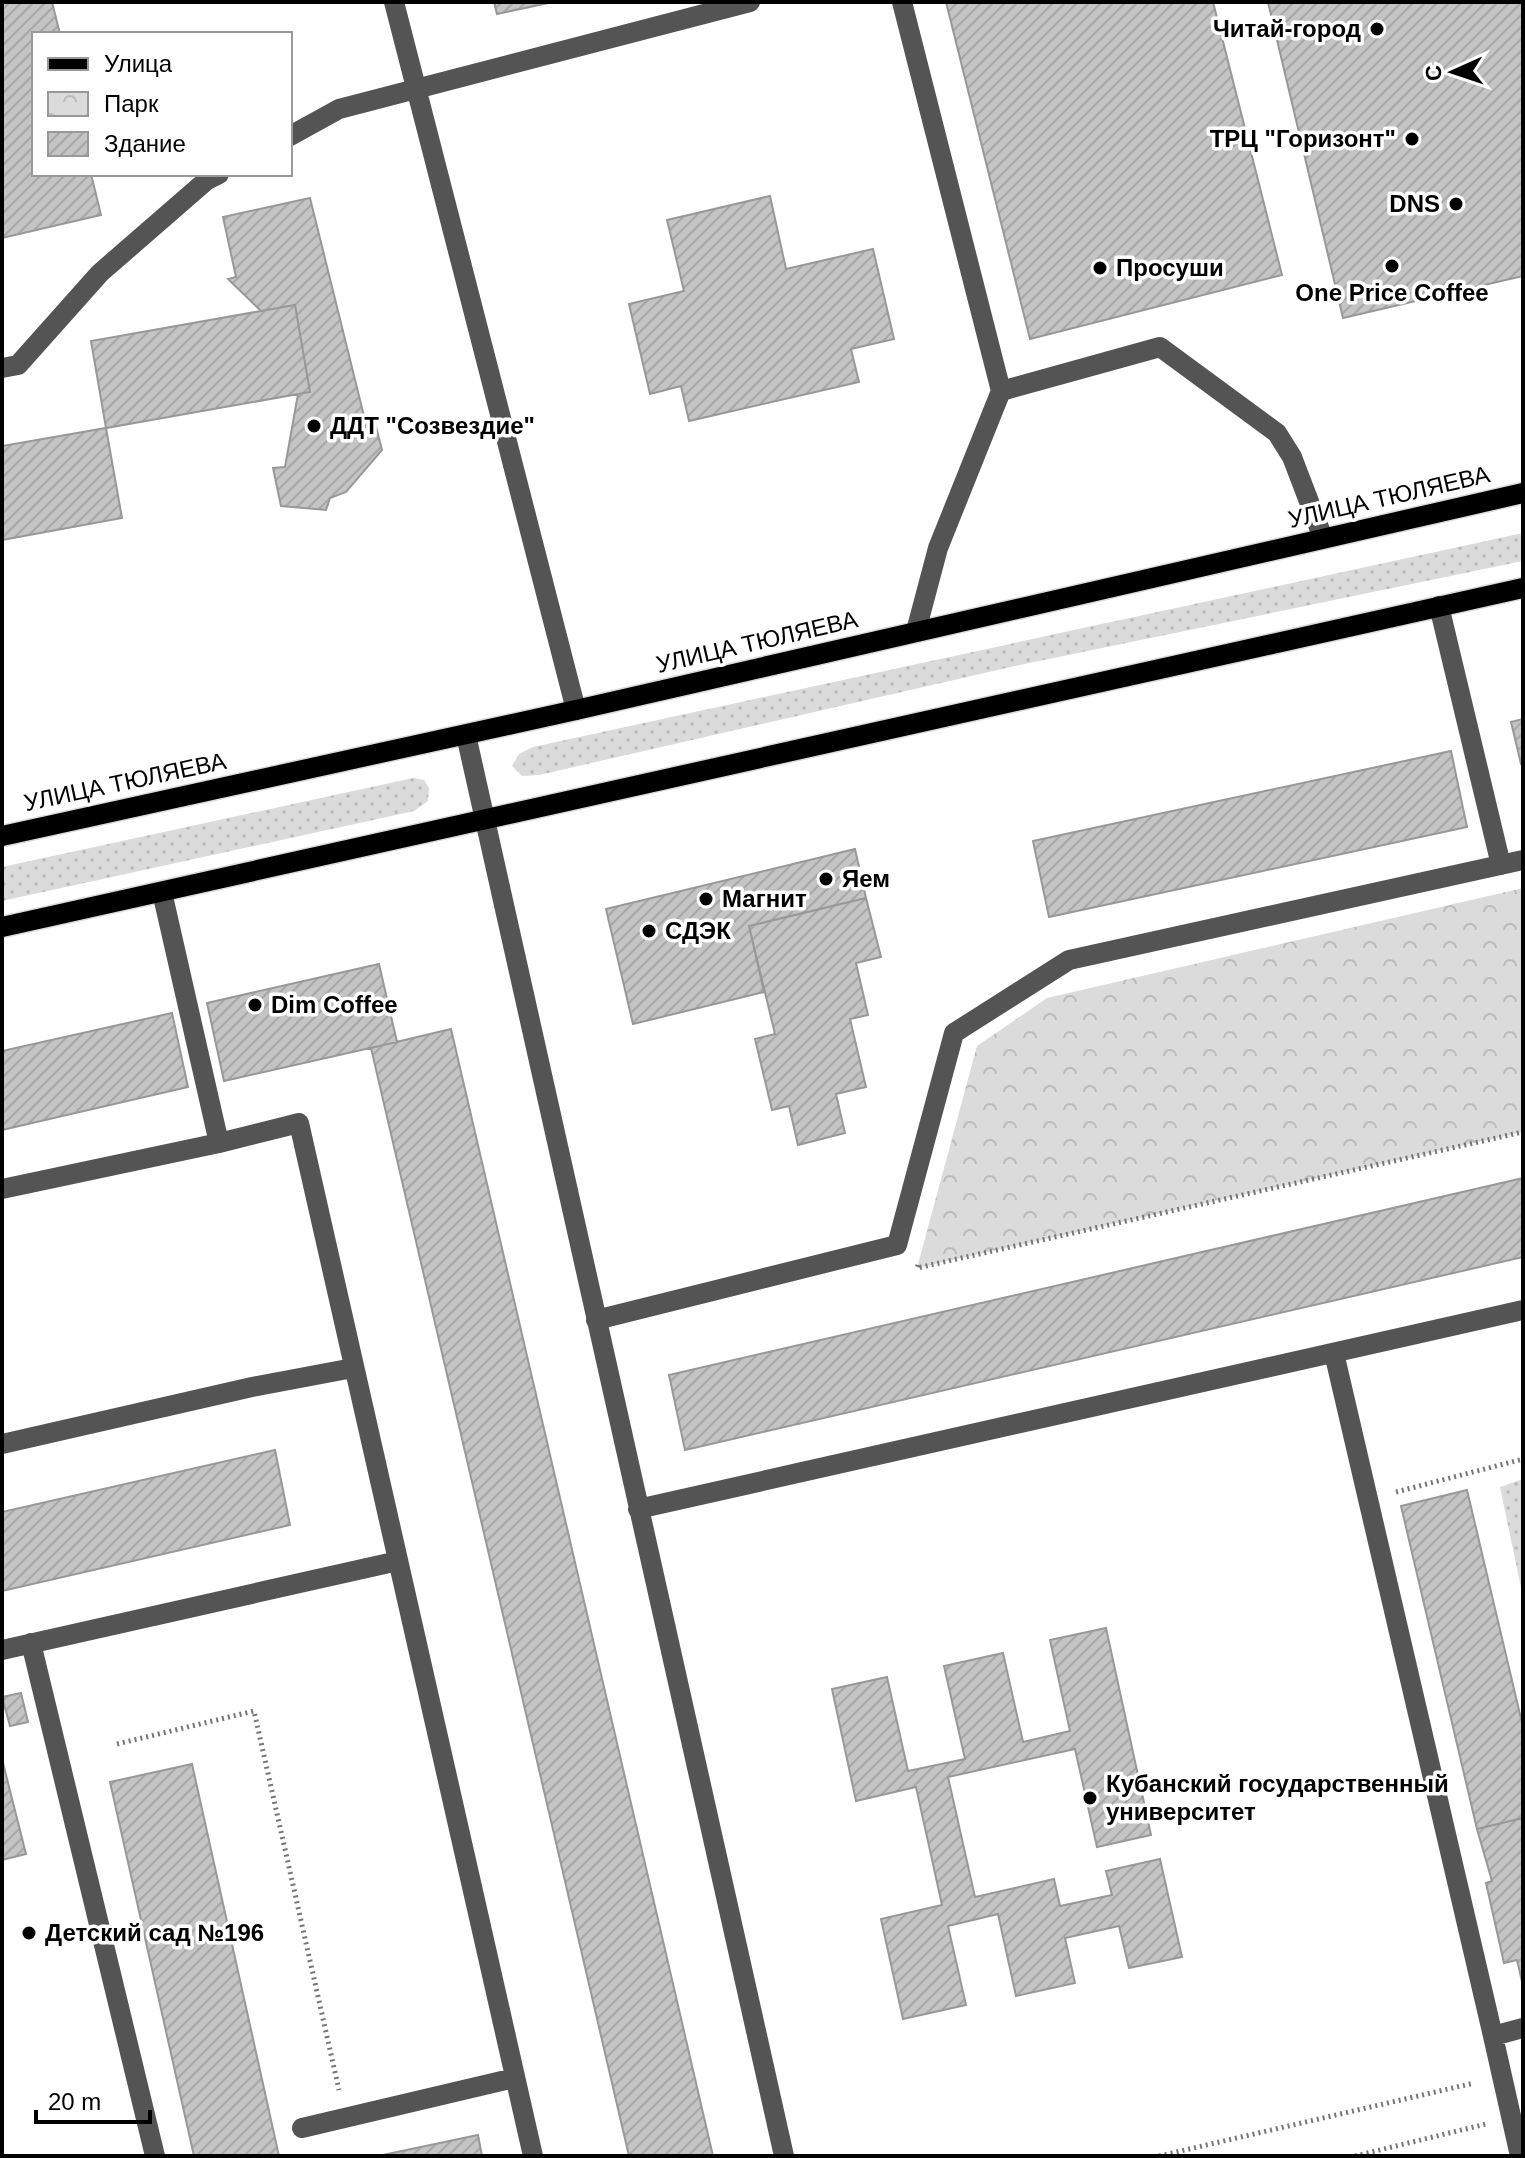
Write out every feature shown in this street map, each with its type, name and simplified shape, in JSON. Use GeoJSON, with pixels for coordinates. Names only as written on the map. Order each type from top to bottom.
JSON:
{"type":"FeatureCollection","features":[{"type":"Feature","properties":{"kind":"main road","name":"УЛИЦА ТЮЛЯЕВА"},"geometry":{"type":"LineString","coordinates":[[2,836],[466,735],[1523,493]]}},
{"type":"Feature","properties":{"kind":"main road"},"geometry":{"type":"LineString","coordinates":[[2,927],[1523,588]]}},
{"type":"Feature","properties":{"kind":"lane"},"geometry":{"type":"LineString","coordinates":[[394,2],[576,710]]}},
{"type":"Feature","properties":{"kind":"lane"},"geometry":{"type":"LineString","coordinates":[[292,135],[339,109],[750,2]]}},
{"type":"Feature","properties":{"kind":"lane"},"geometry":{"type":"LineString","coordinates":[[902,2],[1001,391],[938,548],[916,631]]}},
{"type":"Feature","properties":{"kind":"lane"},"geometry":{"type":"LineString","coordinates":[[2,368],[18,365],[100,273],[215,176]]}},
{"type":"Feature","properties":{"kind":"lane"},"geometry":{"type":"LineString","coordinates":[[1001,391],[1160,347],[1277,433],[1292,457],[1323,538]]}},
{"type":"Feature","properties":{"kind":"lane"},"geometry":{"type":"LineString","coordinates":[[1439,606],[1501,865]]}},
{"type":"Feature","properties":{"kind":"lane"},"geometry":{"type":"LineString","coordinates":[[466,735],[784,2156]]}},
{"type":"Feature","properties":{"kind":"lane"},"geometry":{"type":"LineString","coordinates":[[596,1320],[897,1245],[954,1033],[1069,960],[1523,860]]}},
{"type":"Feature","properties":{"kind":"lane"},"geometry":{"type":"LineString","coordinates":[[162,892],[219,1143]]}},
{"type":"Feature","properties":{"kind":"lane"},"geometry":{"type":"LineString","coordinates":[[2,1189],[299,1123],[533,2156]]}},
{"type":"Feature","properties":{"kind":"lane"},"geometry":{"type":"LineString","coordinates":[[638,1509],[1523,1310]]}},
{"type":"Feature","properties":{"kind":"lane"},"geometry":{"type":"LineString","coordinates":[[1334,1353],[1520,2156]]}},
{"type":"Feature","properties":{"kind":"lane"},"geometry":{"type":"LineString","coordinates":[[2,1444],[252,1387],[353,1368]]}},
{"type":"Feature","properties":{"kind":"lane"},"geometry":{"type":"LineString","coordinates":[[2,1650],[398,1561]]}},
{"type":"Feature","properties":{"kind":"lane"},"geometry":{"type":"LineString","coordinates":[[31,1643],[155,2156]]}},
{"type":"Feature","properties":{"kind":"lane"},"geometry":{"type":"LineString","coordinates":[[1493,2036],[1523,2028]]}},
{"type":"Feature","properties":{"kind":"lane"},"geometry":{"type":"LineString","coordinates":[[302,2128],[514,2078]]}},
{"type":"Feature","properties":{"kind":"path"},"geometry":{"type":"LineString","coordinates":[[921,1254],[917,1268],[1523,1132]]}},
{"type":"Feature","properties":{"kind":"path"},"geometry":{"type":"LineString","coordinates":[[1369,1499],[1523,1459]]}},
{"type":"Feature","properties":{"kind":"path"},"geometry":{"type":"LineString","coordinates":[[117,1744],[254,1711],[345,2118]]}},
{"type":"Feature","properties":{"kind":"path"},"geometry":{"type":"LineString","coordinates":[[1159,2156],[1503,2076]]}},
{"type":"Feature","properties":{"kind":"path"},"geometry":{"type":"LineString","coordinates":[[1355,2156],[1513,2118]]}},
{"type":"Feature","properties":{"kind":"green space"},"geometry":{"type":"Polygon","coordinates":[[[1523,533],[1523,561],[1015,666],[539,775],[522,776],[512,766],[519,754],[533,747],[1523,533]]]}},
{"type":"Feature","properties":{"kind":"green space"},"geometry":{"type":"Polygon","coordinates":[[[413,778],[424,780],[429,788],[428,801],[414,811],[2,901],[2,867],[413,778]]]}},
{"type":"Feature","properties":{"kind":"green space"},"geometry":{"type":"Polygon","coordinates":[[[1523,888],[1523,1132],[917,1268],[977,1046],[1047,998],[1523,888]]]}},
{"type":"Feature","properties":{"kind":"green space"},"geometry":{"type":"Polygon","coordinates":[[[1523,1479],[1523,1597],[1500,1487],[1523,1479]]]}},
{"type":"Feature","properties":{"kind":"building"},"geometry":{"type":"Polygon","coordinates":[[[2,2],[52,2],[60,32],[32,32],[32,176],[91,176],[101,215],[2,238],[2,2]]]}},
{"type":"Feature","properties":{"kind":"building"},"geometry":{"type":"Polygon","coordinates":[[[494,2],[553,2],[497,14],[494,2]]]}},
{"type":"Feature","properties":{"kind":"building"},"geometry":{"type":"Polygon","coordinates":[[[946,2],[1213,2],[1282,275],[1030,339],[946,2]]]}},
{"type":"Feature","properties":{"kind":"building","name":"ТРЦ \"Горизонт\""},"geometry":{"type":"Polygon","coordinates":[[[1268,2],[1523,2],[1523,276],[1343,318],[1268,2]]]}},
{"type":"Feature","properties":{"kind":"building"},"geometry":{"type":"Polygon","coordinates":[[[770,196],[786,269],[873,249],[894,339],[851,349],[859,382],[689,421],[681,386],[650,394],[629,304],[684,291],[667,220],[770,196]]]}},
{"type":"Feature","properties":{"kind":"building"},"geometry":{"type":"Polygon","coordinates":[[[310,198],[364,416],[373,415],[382,450],[346,492],[330,498],[326,510],[281,506],[273,468],[285,467],[298,394],[310,392],[295,305],[261,311],[228,279],[236,277],[223,217],[310,198]]]}},
{"type":"Feature","properties":{"kind":"building"},"geometry":{"type":"Polygon","coordinates":[[[295,305],[310,392],[106,428],[91,341],[295,305]]]}},
{"type":"Feature","properties":{"kind":"building"},"geometry":{"type":"Polygon","coordinates":[[[106,428],[122,518],[2,540],[2,446],[106,428]]]}},
{"type":"Feature","properties":{"kind":"building"},"geometry":{"type":"Polygon","coordinates":[[[1523,719],[1523,764],[1521,764],[1511,722],[1523,719]]]}},
{"type":"Feature","properties":{"kind":"building"},"geometry":{"type":"Polygon","coordinates":[[[1451,751],[1467,827],[1049,917],[1033,841],[1451,751]]]}},
{"type":"Feature","properties":{"kind":"building"},"geometry":{"type":"Polygon","coordinates":[[[855,849],[866,898],[749,926],[764,992],[633,1024],[606,909],[855,849]]]}},
{"type":"Feature","properties":{"kind":"building"},"geometry":{"type":"Polygon","coordinates":[[[866,898],[881,957],[856,963],[868,1015],[850,1019],[866,1087],[836,1094],[845,1133],[798,1145],[789,1106],[772,1110],[755,1039],[775,1034],[749,926],[866,898]]]}},
{"type":"Feature","properties":{"kind":"building"},"geometry":{"type":"Polygon","coordinates":[[[379,964],[397,1042],[224,1081],[207,1003],[379,964]]]}},
{"type":"Feature","properties":{"kind":"building"},"geometry":{"type":"Polygon","coordinates":[[[172,1013],[188,1087],[2,1130],[2,1051],[172,1013]]]}},
{"type":"Feature","properties":{"kind":"building"},"geometry":{"type":"Polygon","coordinates":[[[451,1029],[713,2156],[629,2156],[371,1048],[451,1029]]]}},
{"type":"Feature","properties":{"kind":"building"},"geometry":{"type":"Polygon","coordinates":[[[1523,1178],[1523,1257],[685,1450],[669,1375],[1523,1178]]]}},
{"type":"Feature","properties":{"kind":"building"},"geometry":{"type":"Polygon","coordinates":[[[275,1450],[290,1525],[2,1591],[2,1512],[275,1450]]]}},
{"type":"Feature","properties":{"kind":"building"},"geometry":{"type":"Polygon","coordinates":[[[1467,1490],[1523,1727],[1523,1818],[1477,1829],[1401,1506],[1467,1490]]]}},
{"type":"Feature","properties":{"kind":"building"},"geometry":{"type":"Polygon","coordinates":[[[1106,1628],[1151,1835],[1097,1847],[1075,1749],[948,1777],[975,1897],[1054,1879],[1060,1906],[1112,1895],[1106,1871],[1160,1859],[1182,1957],[1129,1968],[1119,1926],[1065,1938],[1075,1983],[1016,1996],[998,1914],[948,1926],[966,2005],[903,2019],[881,1919],[942,1905],[916,1787],[856,1801],[832,1689],[887,1677],[908,1771],[965,1759],[944,1666],[1003,1653],[1023,1742],[1070,1731],[1050,1640],[1106,1628]]]}},
{"type":"Feature","properties":{"kind":"building"},"geometry":{"type":"Polygon","coordinates":[[[21,1693],[28,1722],[10,1726],[2,1697],[21,1693]]]}},
{"type":"Feature","properties":{"kind":"building"},"geometry":{"type":"Polygon","coordinates":[[[2,1759],[26,1854],[2,1860],[2,1759]]]}},
{"type":"Feature","properties":{"kind":"building"},"geometry":{"type":"Polygon","coordinates":[[[192,1764],[279,2156],[194,2156],[110,1782],[192,1764]]]}},
{"type":"Feature","properties":{"kind":"building"},"geometry":{"type":"Polygon","coordinates":[[[1523,1818],[1523,1986],[1517,1960],[1504,1963],[1486,1883],[1492,1881],[1477,1829],[1523,1818]]]}},
{"type":"Feature","properties":{"kind":"building"},"geometry":{"type":"Polygon","coordinates":[[[478,2135],[482,2156],[378,2156],[478,2135]]]}},
{"type":"Feature","properties":{"kind":"place","name":"Читай-город"},"geometry":{"type":"Point","coordinates":[1377,29]}},
{"type":"Feature","properties":{"kind":"place","name":"ТРЦ \"Горизонт\""},"geometry":{"type":"Point","coordinates":[1412,139]}},
{"type":"Feature","properties":{"kind":"place","name":"DNS"},"geometry":{"type":"Point","coordinates":[1456,204]}},
{"type":"Feature","properties":{"kind":"place","name":"One Price Coffee"},"geometry":{"type":"Point","coordinates":[1392,266]}},
{"type":"Feature","properties":{"kind":"place","name":"Просуши"},"geometry":{"type":"Point","coordinates":[1100,268]}},
{"type":"Feature","properties":{"kind":"place","name":"ДДТ \"Созвездие\""},"geometry":{"type":"Point","coordinates":[314,426]}},
{"type":"Feature","properties":{"kind":"place","name":"Яем"},"geometry":{"type":"Point","coordinates":[826,879]}},
{"type":"Feature","properties":{"kind":"place","name":"Магнит"},"geometry":{"type":"Point","coordinates":[706,899]}},
{"type":"Feature","properties":{"kind":"place","name":"СДЭК"},"geometry":{"type":"Point","coordinates":[649,931]}},
{"type":"Feature","properties":{"kind":"place","name":"Dim Coffee"},"geometry":{"type":"Point","coordinates":[255,1005]}},
{"type":"Feature","properties":{"kind":"place","name":"Кубанский государственный университет"},"geometry":{"type":"Point","coordinates":[1090,1798]}},
{"type":"Feature","properties":{"kind":"place","name":"Детский сад №196"},"geometry":{"type":"Point","coordinates":[29,1933]}}]}
